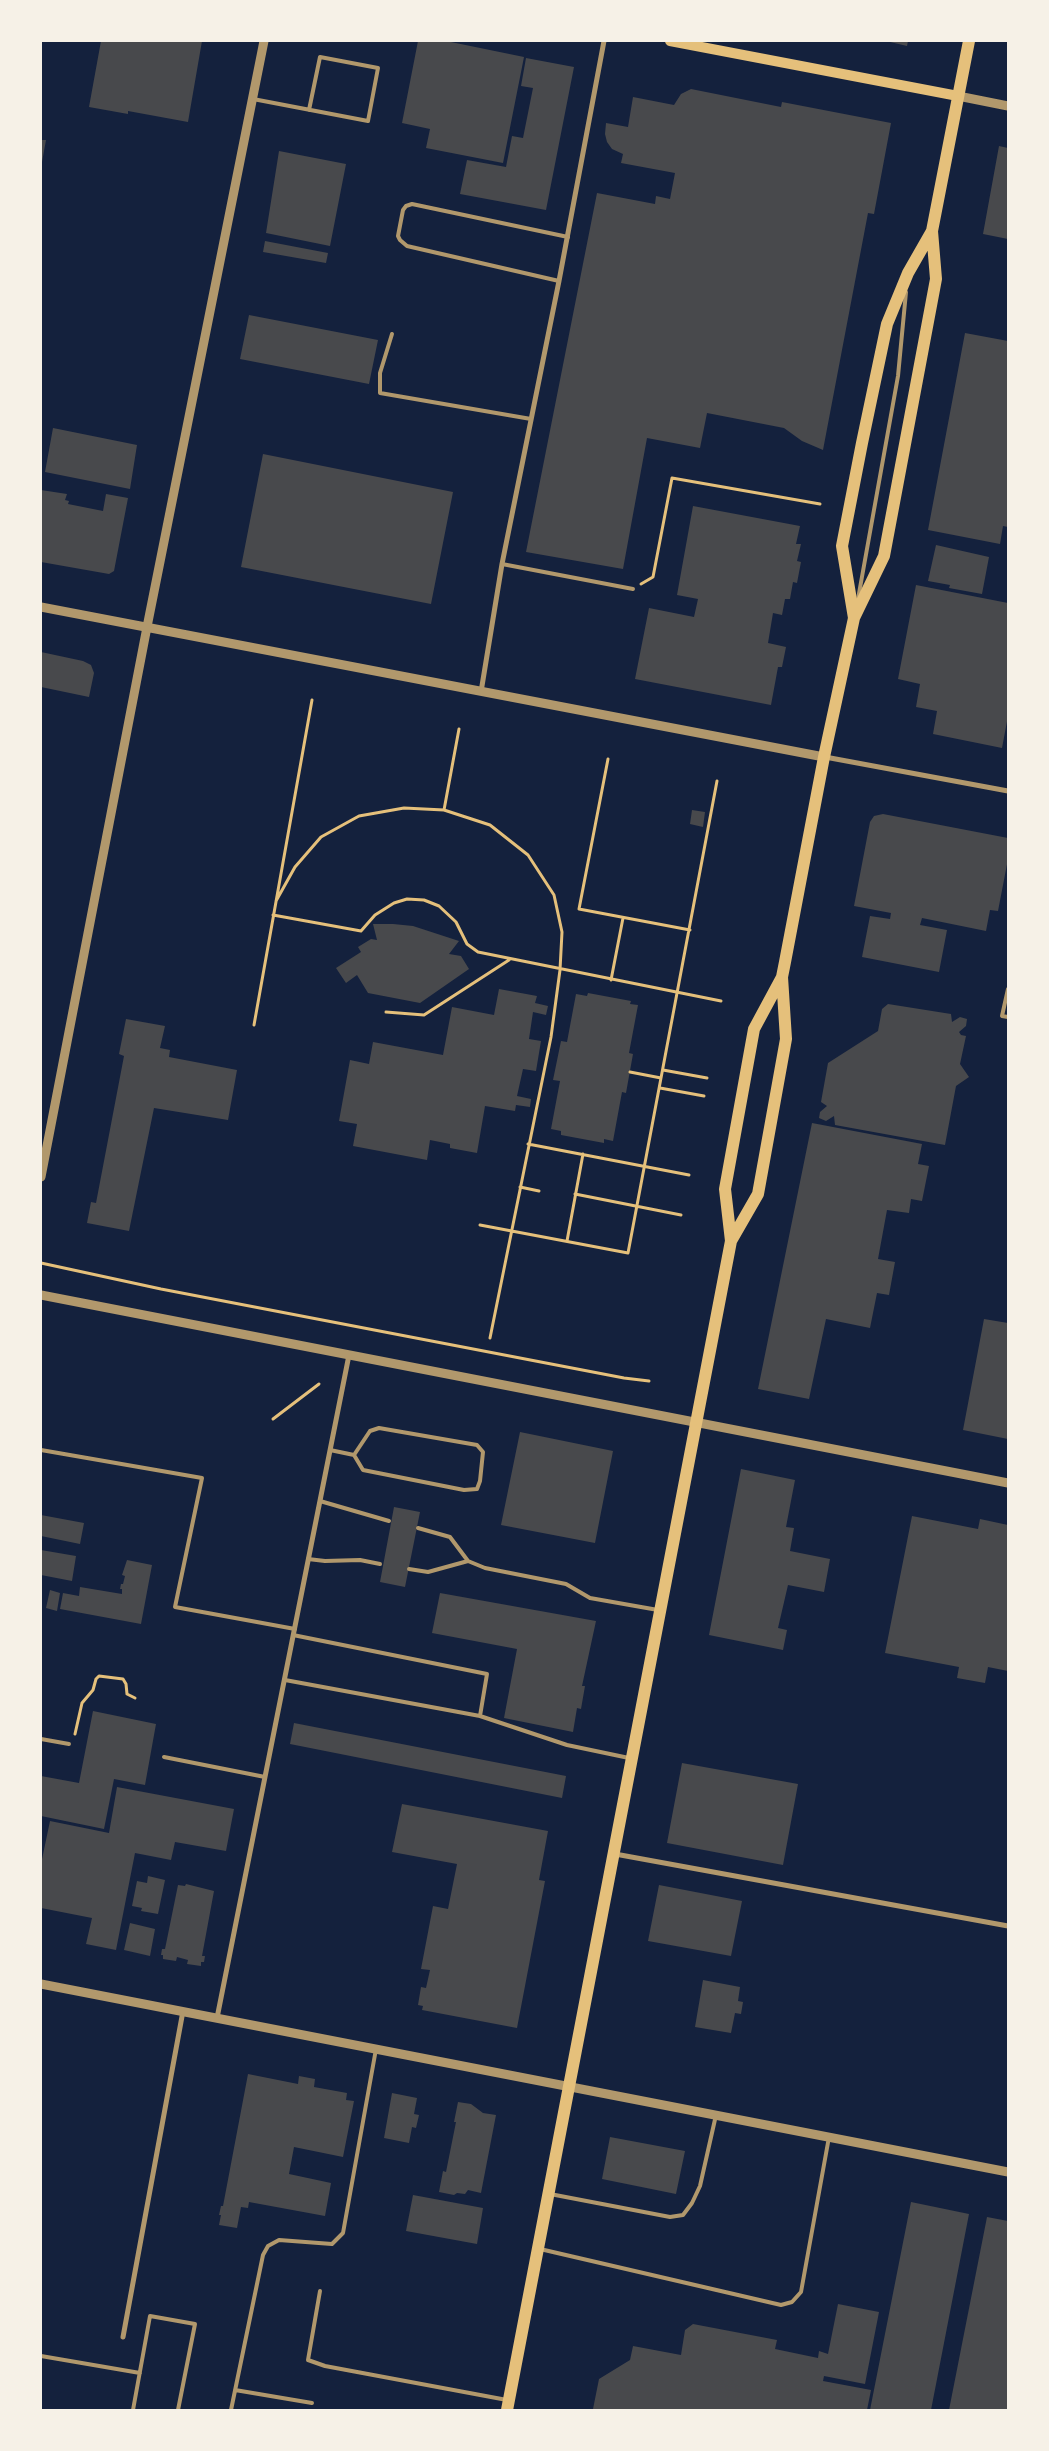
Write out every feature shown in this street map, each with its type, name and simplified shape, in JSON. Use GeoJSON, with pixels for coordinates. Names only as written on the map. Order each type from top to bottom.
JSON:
{"type":"FeatureCollection","features":[{"type":"Feature","properties":{"kind":"main road"},"geometry":{"type":"LineString","coordinates":[[670,41],[958,96]]}},
{"type":"Feature","properties":{"kind":"main road"},"geometry":{"type":"LineString","coordinates":[[731,1241],[758,1194],[786,1039],[782,977],[824,757],[854,618],[884,556],[936,279],[932,231],[969,41]]}},
{"type":"Feature","properties":{"kind":"main road"},"geometry":{"type":"LineString","coordinates":[[854,618],[842,546],[887,324],[908,273],[932,231]]}},
{"type":"Feature","properties":{"kind":"main road"},"geometry":{"type":"LineString","coordinates":[[508,2405],[571,2086],[731,1241],[725,1188],[754,1029],[782,977]]}},
{"type":"Feature","properties":{"kind":"street"},"geometry":{"type":"LineString","coordinates":[[41,1177],[147,627],[264,41]]}},
{"type":"Feature","properties":{"kind":"street"},"geometry":{"type":"LineString","coordinates":[[481,692],[502,564],[560,281],[604,41]]}},
{"type":"Feature","properties":{"kind":"street"},"geometry":{"type":"LineString","coordinates":[[958,96],[1008,106]]}},
{"type":"Feature","properties":{"kind":"street"},"geometry":{"type":"LineString","coordinates":[[41,607],[824,757],[1007,789]]}},
{"type":"Feature","properties":{"kind":"street"},"geometry":{"type":"LineString","coordinates":[[41,1295],[1008,1483]]}},
{"type":"Feature","properties":{"kind":"street"},"geometry":{"type":"LineString","coordinates":[[218,2018],[349,1355]]}},
{"type":"Feature","properties":{"kind":"street"},"geometry":{"type":"LineString","coordinates":[[615,1853],[1007,1924]]}},
{"type":"Feature","properties":{"kind":"street"},"geometry":{"type":"LineString","coordinates":[[41,1984],[1008,2172]]}},
{"type":"Feature","properties":{"kind":"street"},"geometry":{"type":"LineString","coordinates":[[123,2337],[183,2011]]}},
{"type":"Feature","properties":{"kind":"lane"},"geometry":{"type":"LineString","coordinates":[[252,99],[309,110],[368,121],[378,68],[320,57],[309,110]]}},
{"type":"Feature","properties":{"kind":"lane"},"geometry":{"type":"LineString","coordinates":[[560,281],[407,246],[398,236],[403,210],[406,206],[412,204],[568,237]]}},
{"type":"Feature","properties":{"kind":"lane"},"geometry":{"type":"LineString","coordinates":[[854,618],[898,376],[908,273]]}},
{"type":"Feature","properties":{"kind":"lane"},"geometry":{"type":"LineString","coordinates":[[392,334],[380,373],[380,393],[531,419]]}},
{"type":"Feature","properties":{"kind":"lane"},"geometry":{"type":"LineString","coordinates":[[502,564],[633,589]]}},
{"type":"Feature","properties":{"kind":"lane"},"geometry":{"type":"LineString","coordinates":[[1008,989],[1002,1016],[1008,1017]]}},
{"type":"Feature","properties":{"kind":"lane"},"geometry":{"type":"LineString","coordinates":[[330,1450],[354,1455],[364,1470],[464,1490],[477,1489],[480,1481],[483,1452],[477,1446],[379,1428],[370,1431],[354,1455]]}},
{"type":"Feature","properties":{"kind":"lane"},"geometry":{"type":"LineString","coordinates":[[41,1450],[202,1478],[174,1606],[487,1674],[480,1716]]}},
{"type":"Feature","properties":{"kind":"lane"},"geometry":{"type":"LineString","coordinates":[[320,1501],[388,1521]]}},
{"type":"Feature","properties":{"kind":"lane"},"geometry":{"type":"LineString","coordinates":[[418,1528],[450,1537],[468,1561],[485,1568],[566,1584],[590,1598],[660,1610]]}},
{"type":"Feature","properties":{"kind":"lane"},"geometry":{"type":"LineString","coordinates":[[308,1559],[325,1561],[360,1560],[380,1564]]}},
{"type":"Feature","properties":{"kind":"lane"},"geometry":{"type":"LineString","coordinates":[[409,1569],[428,1572],[468,1561]]}},
{"type":"Feature","properties":{"kind":"lane"},"geometry":{"type":"LineString","coordinates":[[284,1680],[480,1716],[567,1745],[632,1758]]}},
{"type":"Feature","properties":{"kind":"lane"},"geometry":{"type":"LineString","coordinates":[[41,1739],[69,1744]]}},
{"type":"Feature","properties":{"kind":"lane"},"geometry":{"type":"LineString","coordinates":[[164,1757],[265,1777]]}},
{"type":"Feature","properties":{"kind":"lane"},"geometry":{"type":"LineString","coordinates":[[231,2410],[262,2255],[268,2246],[279,2240],[332,2244],[343,2233],[376,2049]]}},
{"type":"Feature","properties":{"kind":"lane"},"geometry":{"type":"LineString","coordinates":[[550,2194],[670,2217],[683,2215],[692,2203],[700,2186],[716,2115]]}},
{"type":"Feature","properties":{"kind":"lane"},"geometry":{"type":"LineString","coordinates":[[539,2249],[781,2305],[792,2302],[801,2292],[829,2137]]}},
{"type":"Feature","properties":{"kind":"lane"},"geometry":{"type":"LineString","coordinates":[[320,2291],[308,2360],[325,2366],[508,2405]]}},
{"type":"Feature","properties":{"kind":"lane"},"geometry":{"type":"LineString","coordinates":[[133,2410],[150,2316],[195,2324],[178,2410]]}},
{"type":"Feature","properties":{"kind":"lane"},"geometry":{"type":"LineString","coordinates":[[41,2356],[140,2373]]}},
{"type":"Feature","properties":{"kind":"lane"},"geometry":{"type":"LineString","coordinates":[[235,2390],[312,2403]]}},
{"type":"Feature","properties":{"kind":"path"},"geometry":{"type":"LineString","coordinates":[[633,589],[654,577],[672,478],[820,504]]}},
{"type":"Feature","properties":{"kind":"path"},"geometry":{"type":"LineString","coordinates":[[254,1025],[312,700]]}},
{"type":"Feature","properties":{"kind":"path"},"geometry":{"type":"LineString","coordinates":[[444,810],[458,729]]}},
{"type":"Feature","properties":{"kind":"path"},"geometry":{"type":"LineString","coordinates":[[608,759],[579,908],[690,930]]}},
{"type":"Feature","properties":{"kind":"path"},"geometry":{"type":"LineString","coordinates":[[480,1225],[628,1253],[717,781]]}},
{"type":"Feature","properties":{"kind":"path"},"geometry":{"type":"LineString","coordinates":[[276,901],[295,867],[321,837],[359,816],[404,808],[444,810],[490,825],[528,855],[554,895],[562,932],[560,970],[551,1037],[490,1338]]}},
{"type":"Feature","properties":{"kind":"path"},"geometry":{"type":"LineString","coordinates":[[273,916],[361,931],[376,915],[394,903],[407,899],[424,900],[439,906],[456,922],[467,944],[478,952],[510,960],[722,1001]]}},
{"type":"Feature","properties":{"kind":"path"},"geometry":{"type":"LineString","coordinates":[[611,980],[623,918]]}},
{"type":"Feature","properties":{"kind":"path"},"geometry":{"type":"LineString","coordinates":[[386,1012],[424,1015],[510,960]]}},
{"type":"Feature","properties":{"kind":"path"},"geometry":{"type":"LineString","coordinates":[[663,1070],[707,1078]]}},
{"type":"Feature","properties":{"kind":"path"},"geometry":{"type":"LineString","coordinates":[[630,1072],[662,1078]]}},
{"type":"Feature","properties":{"kind":"path"},"geometry":{"type":"LineString","coordinates":[[660,1088],[704,1096]]}},
{"type":"Feature","properties":{"kind":"path"},"geometry":{"type":"LineString","coordinates":[[528,1144],[689,1175]]}},
{"type":"Feature","properties":{"kind":"path"},"geometry":{"type":"LineString","coordinates":[[567,1241],[583,1154]]}},
{"type":"Feature","properties":{"kind":"path"},"geometry":{"type":"LineString","coordinates":[[520,1187],[539,1191]]}},
{"type":"Feature","properties":{"kind":"path"},"geometry":{"type":"LineString","coordinates":[[575,1194],[681,1215]]}},
{"type":"Feature","properties":{"kind":"path"},"geometry":{"type":"LineString","coordinates":[[41,1263],[180,1292],[624,1378],[649,1381]]}},
{"type":"Feature","properties":{"kind":"path"},"geometry":{"type":"LineString","coordinates":[[273,1419],[320,1384]]}},
{"type":"Feature","properties":{"kind":"path"},"geometry":{"type":"LineString","coordinates":[[69,1744],[72,1745],[82,1703],[93,1690],[99,1676],[123,1679],[126,1684],[127,1694],[135,1698]]}},
{"type":"Feature","properties":{"kind":"building"},"geometry":{"type":"Polygon","coordinates":[[[101,41],[202,41],[188,122],[128,111],[128,114],[89,107],[101,41]]]}},
{"type":"Feature","properties":{"kind":"building"},"geometry":{"type":"Polygon","coordinates":[[[418,41],[446,41],[524,57],[503,163],[426,148],[430,129],[402,123],[418,41]]]}},
{"type":"Feature","properties":{"kind":"building"},"geometry":{"type":"Polygon","coordinates":[[[886,41],[908,41],[907,46],[886,41]]]}},
{"type":"Feature","properties":{"kind":"building"},"geometry":{"type":"Polygon","coordinates":[[[526,58],[574,67],[546,210],[460,194],[467,160],[506,167],[512,136],[523,138],[533,88],[521,86],[526,58]]]}},
{"type":"Feature","properties":{"kind":"building"},"geometry":{"type":"Polygon","coordinates":[[[691,89],[781,107],[782,102],[891,123],[874,214],[868,213],[823,450],[802,441],[784,428],[707,413],[700,448],[647,438],[623,569],[526,552],[597,193],[655,204],[656,196],[670,199],[675,173],[621,163],[623,154],[612,149],[607,142],[605,134],[606,123],[628,127],[633,97],[674,105],[681,94],[691,89]]]}},
{"type":"Feature","properties":{"kind":"building"},"geometry":{"type":"Polygon","coordinates":[[[41,140],[46,140],[42,162],[41,162],[41,140]]]}},
{"type":"Feature","properties":{"kind":"building"},"geometry":{"type":"Polygon","coordinates":[[[999,146],[1008,148],[1008,239],[983,234],[999,146]]]}},
{"type":"Feature","properties":{"kind":"building"},"geometry":{"type":"Polygon","coordinates":[[[279,151],[346,164],[330,246],[266,233],[279,151]]]}},
{"type":"Feature","properties":{"kind":"building"},"geometry":{"type":"Polygon","coordinates":[[[265,241],[328,253],[326,263],[263,252],[265,241]]]}},
{"type":"Feature","properties":{"kind":"building"},"geometry":{"type":"Polygon","coordinates":[[[249,315],[378,340],[369,384],[240,359],[249,315]]]}},
{"type":"Feature","properties":{"kind":"building"},"geometry":{"type":"Polygon","coordinates":[[[965,333],[1008,341],[1008,527],[1003,526],[1000,544],[928,530],[965,333]]]}},
{"type":"Feature","properties":{"kind":"building"},"geometry":{"type":"Polygon","coordinates":[[[53,428],[137,445],[130,489],[45,472],[53,428]]]}},
{"type":"Feature","properties":{"kind":"building"},"geometry":{"type":"Polygon","coordinates":[[[263,454],[453,492],[431,604],[241,567],[263,454]]]}},
{"type":"Feature","properties":{"kind":"building"},"geometry":{"type":"Polygon","coordinates":[[[41,490],[67,494],[65,500],[69,501],[68,504],[103,511],[106,494],[128,498],[114,571],[109,574],[41,562],[41,490]]]}},
{"type":"Feature","properties":{"kind":"building"},"geometry":{"type":"Polygon","coordinates":[[[693,506],[800,526],[796,544],[801,544],[797,561],[801,562],[797,583],[793,582],[790,599],[785,599],[782,615],[773,613],[768,643],[786,647],[782,667],[778,667],[771,705],[635,679],[649,608],[694,617],[698,599],[677,595],[693,506]]]}},
{"type":"Feature","properties":{"kind":"building"},"geometry":{"type":"Polygon","coordinates":[[[936,545],[989,557],[982,594],[949,588],[950,585],[928,581],[936,545]]]}},
{"type":"Feature","properties":{"kind":"building"},"geometry":{"type":"Polygon","coordinates":[[[916,585],[1008,603],[1008,716],[1002,748],[933,734],[937,711],[916,707],[920,684],[898,679],[916,585]]]}},
{"type":"Feature","properties":{"kind":"building"},"geometry":{"type":"Polygon","coordinates":[[[41,652],[83,661],[91,665],[94,673],[89,697],[41,687],[41,652]]]}},
{"type":"Feature","properties":{"kind":"building"},"geometry":{"type":"Polygon","coordinates":[[[692,810],[705,812],[703,827],[690,824],[692,810]]]}},
{"type":"Feature","properties":{"kind":"building"},"geometry":{"type":"Polygon","coordinates":[[[883,814],[1008,838],[1008,859],[998,911],[990,910],[986,931],[922,918],[920,925],[947,930],[939,972],[862,957],[870,916],[890,919],[891,913],[854,906],[870,822],[874,816],[883,814]]]}},
{"type":"Feature","properties":{"kind":"building"},"geometry":{"type":"Polygon","coordinates":[[[373,924],[413,926],[459,941],[449,954],[461,956],[469,969],[420,1003],[368,993],[357,975],[346,983],[336,968],[361,952],[358,947],[371,939],[377,940],[373,924]]]}},
{"type":"Feature","properties":{"kind":"building"},"geometry":{"type":"Polygon","coordinates":[[[499,989],[537,996],[535,1003],[548,1006],[546,1015],[533,1012],[529,1039],[541,1041],[536,1071],[523,1069],[517,1096],[531,1099],[530,1107],[516,1105],[515,1111],[485,1106],[477,1153],[450,1148],[450,1144],[430,1140],[427,1160],[353,1146],[357,1124],[339,1121],[350,1060],[369,1064],[373,1042],[443,1055],[452,1007],[494,1015],[499,989]]]}},
{"type":"Feature","properties":{"kind":"building"},"geometry":{"type":"Polygon","coordinates":[[[588,993],[631,1001],[630,1004],[638,1005],[629,1053],[633,1054],[626,1093],[622,1092],[613,1141],[604,1139],[604,1143],[561,1135],[561,1131],[551,1129],[560,1081],[553,1080],[561,1041],[567,1042],[576,994],[587,996],[588,993]]]}},
{"type":"Feature","properties":{"kind":"building"},"geometry":{"type":"Polygon","coordinates":[[[888,1004],[951,1014],[952,1022],[960,1017],[967,1019],[966,1026],[959,1032],[961,1035],[966,1036],[960,1064],[969,1077],[956,1086],[945,1145],[835,1125],[834,1116],[826,1121],[819,1118],[820,1112],[827,1106],[821,1102],[828,1063],[878,1031],[882,1009],[888,1004]]]}},
{"type":"Feature","properties":{"kind":"building"},"geometry":{"type":"Polygon","coordinates":[[[126,1019],[165,1026],[160,1048],[170,1050],[169,1057],[237,1070],[228,1120],[154,1108],[129,1231],[87,1223],[91,1202],[96,1203],[124,1056],[119,1054],[126,1019]]]}},
{"type":"Feature","properties":{"kind":"building"},"geometry":{"type":"Polygon","coordinates":[[[812,1123],[922,1144],[918,1164],[929,1166],[922,1201],[911,1199],[909,1213],[887,1210],[878,1259],[895,1262],[889,1295],[877,1293],[870,1328],[826,1319],[809,1399],[758,1389],[812,1123]]]}},
{"type":"Feature","properties":{"kind":"building"},"geometry":{"type":"Polygon","coordinates":[[[984,1319],[1008,1323],[1008,1439],[963,1430],[984,1319]]]}},
{"type":"Feature","properties":{"kind":"building"},"geometry":{"type":"Polygon","coordinates":[[[520,1432],[613,1451],[595,1543],[501,1525],[520,1432]]]}},
{"type":"Feature","properties":{"kind":"building"},"geometry":{"type":"Polygon","coordinates":[[[741,1469],[795,1480],[786,1527],[794,1528],[790,1551],[830,1559],[824,1592],[788,1585],[778,1628],[787,1630],[783,1650],[709,1635],[741,1469]]]}},
{"type":"Feature","properties":{"kind":"building"},"geometry":{"type":"Polygon","coordinates":[[[394,1507],[420,1512],[405,1587],[380,1582],[394,1507]]]}},
{"type":"Feature","properties":{"kind":"building"},"geometry":{"type":"Polygon","coordinates":[[[41,1515],[84,1523],[80,1544],[41,1536],[41,1515]]]}},
{"type":"Feature","properties":{"kind":"building"},"geometry":{"type":"Polygon","coordinates":[[[912,1516],[978,1529],[980,1519],[1008,1525],[1008,1671],[988,1667],[985,1683],[957,1678],[959,1667],[885,1653],[912,1516]]]}},
{"type":"Feature","properties":{"kind":"building"},"geometry":{"type":"Polygon","coordinates":[[[41,1550],[76,1556],[72,1581],[41,1575],[41,1550]]]}},
{"type":"Feature","properties":{"kind":"building"},"geometry":{"type":"Polygon","coordinates":[[[127,1560],[152,1565],[141,1624],[60,1609],[63,1593],[79,1596],[80,1587],[122,1594],[122,1589],[120,1589],[125,1576],[122,1575],[127,1560]]]}},
{"type":"Feature","properties":{"kind":"building"},"geometry":{"type":"Polygon","coordinates":[[[50,1590],[60,1593],[57,1611],[46,1608],[50,1590]]]}},
{"type":"Feature","properties":{"kind":"building"},"geometry":{"type":"Polygon","coordinates":[[[440,1593],[596,1621],[582,1686],[585,1686],[581,1709],[577,1708],[573,1732],[504,1718],[517,1649],[432,1633],[440,1593]]]}},
{"type":"Feature","properties":{"kind":"building"},"geometry":{"type":"Polygon","coordinates":[[[93,1711],[156,1724],[145,1785],[114,1779],[104,1829],[41,1816],[41,1776],[79,1783],[93,1711]]]}},
{"type":"Feature","properties":{"kind":"building"},"geometry":{"type":"Polygon","coordinates":[[[294,1723],[566,1776],[562,1798],[290,1744],[294,1723]]]}},
{"type":"Feature","properties":{"kind":"building"},"geometry":{"type":"Polygon","coordinates":[[[682,1763],[798,1784],[783,1865],[667,1843],[682,1763]]]}},
{"type":"Feature","properties":{"kind":"building"},"geometry":{"type":"Polygon","coordinates":[[[117,1787],[234,1809],[226,1851],[175,1842],[171,1860],[135,1853],[116,1950],[86,1944],[92,1918],[41,1908],[41,1864],[50,1821],[109,1833],[117,1787]]]}},
{"type":"Feature","properties":{"kind":"building"},"geometry":{"type":"Polygon","coordinates":[[[402,1804],[548,1831],[539,1880],[545,1881],[517,2028],[422,2010],[423,2006],[418,2005],[421,1987],[426,1988],[430,1970],[421,1969],[433,1906],[448,1909],[457,1864],[392,1852],[402,1804]]]}},
{"type":"Feature","properties":{"kind":"building"},"geometry":{"type":"Polygon","coordinates":[[[148,1876],[165,1880],[158,1914],[141,1911],[142,1908],[132,1906],[137,1881],[147,1883],[148,1876]]]}},
{"type":"Feature","properties":{"kind":"building"},"geometry":{"type":"Polygon","coordinates":[[[186,1884],[214,1891],[202,1956],[205,1956],[204,1962],[201,1962],[201,1966],[187,1964],[188,1960],[177,1957],[176,1961],[163,1959],[163,1955],[161,1955],[162,1949],[165,1949],[178,1885],[185,1886],[186,1884]]]}},
{"type":"Feature","properties":{"kind":"building"},"geometry":{"type":"Polygon","coordinates":[[[659,1885],[742,1901],[731,1956],[648,1941],[659,1885]]]}},
{"type":"Feature","properties":{"kind":"building"},"geometry":{"type":"Polygon","coordinates":[[[130,1923],[155,1929],[150,1956],[124,1950],[130,1923]]]}},
{"type":"Feature","properties":{"kind":"building"},"geometry":{"type":"Polygon","coordinates":[[[703,1980],[740,1987],[738,2001],[743,2002],[741,2014],[735,2013],[731,2033],[695,2027],[703,1980]]]}},
{"type":"Feature","properties":{"kind":"building"},"geometry":{"type":"Polygon","coordinates":[[[248,2074],[298,2084],[299,2076],[315,2079],[314,2087],[347,2093],[346,2100],[354,2101],[343,2157],[294,2147],[289,2174],[331,2183],[325,2216],[249,2202],[248,2208],[241,2207],[237,2228],[219,2225],[221,2215],[219,2215],[221,2206],[223,2206],[248,2074]]]}},
{"type":"Feature","properties":{"kind":"building"},"geometry":{"type":"Polygon","coordinates":[[[392,2093],[417,2098],[414,2114],[419,2115],[416,2128],[412,2127],[409,2143],[384,2138],[392,2093]]]}},
{"type":"Feature","properties":{"kind":"building"},"geometry":{"type":"Polygon","coordinates":[[[458,2102],[471,2104],[483,2113],[496,2115],[481,2193],[468,2190],[465,2194],[457,2193],[454,2195],[439,2192],[443,2171],[446,2172],[458,2102]]]}},
{"type":"Feature","properties":{"kind":"building"},"geometry":{"type":"Polygon","coordinates":[[[610,2137],[685,2151],[676,2194],[602,2179],[610,2137]]]}},
{"type":"Feature","properties":{"kind":"building"},"geometry":{"type":"Polygon","coordinates":[[[413,2195],[483,2208],[477,2244],[406,2231],[413,2195]]]}},
{"type":"Feature","properties":{"kind":"building"},"geometry":{"type":"Polygon","coordinates":[[[911,2202],[969,2214],[931,2410],[870,2410],[911,2202]]]}},
{"type":"Feature","properties":{"kind":"building"},"geometry":{"type":"Polygon","coordinates":[[[987,2217],[1008,2221],[1008,2410],[949,2410],[987,2217]]]}},
{"type":"Feature","properties":{"kind":"building"},"geometry":{"type":"Polygon","coordinates":[[[838,2304],[879,2312],[865,2384],[824,2376],[823,2381],[871,2390],[867,2410],[593,2409],[599,2379],[630,2360],[633,2346],[681,2355],[685,2330],[693,2324],[777,2340],[775,2349],[818,2358],[819,2351],[828,2354],[838,2304]]]}}]}
